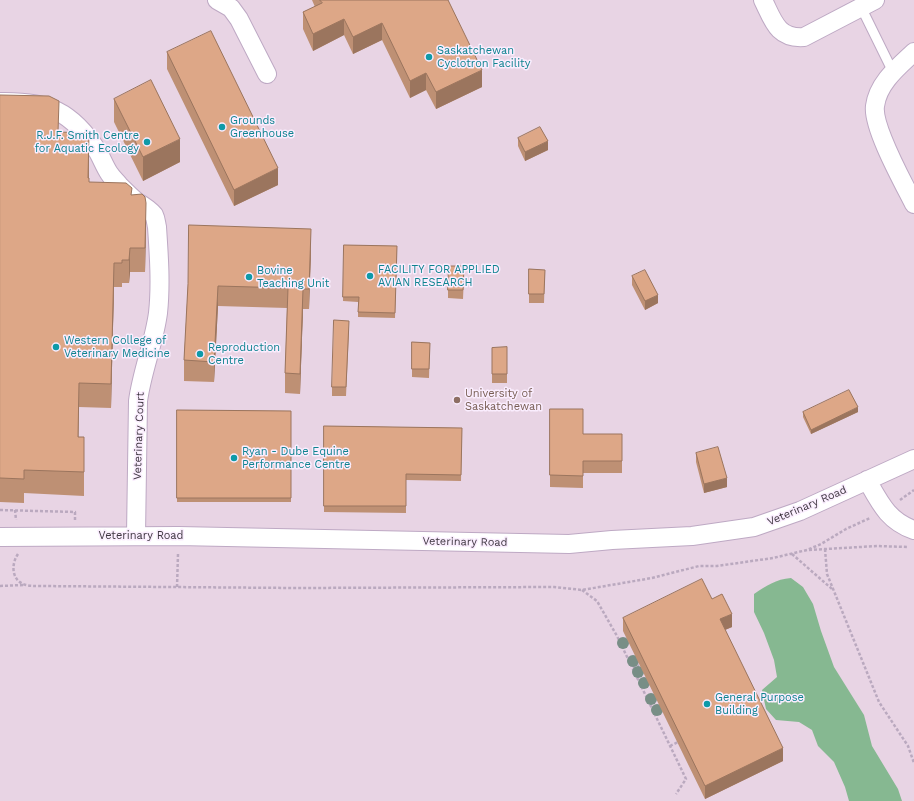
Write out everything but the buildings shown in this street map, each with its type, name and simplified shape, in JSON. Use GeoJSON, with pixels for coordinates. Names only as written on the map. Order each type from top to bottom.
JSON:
{"type":"FeatureCollection","features":[{"type":"Feature","properties":{"kind":"street"},"geometry":{"type":"LineString","coordinates":[[217,0],[231,8],[239,19],[267,74]]}},
{"type":"Feature","properties":{"kind":"street"},"geometry":{"type":"LineString","coordinates":[[763,0],[776,25],[786,35],[795,38],[804,37],[868,4]]}},
{"type":"Feature","properties":{"kind":"street"},"geometry":{"type":"LineString","coordinates":[[914,52],[888,78],[879,93],[875,108],[878,126],[885,144],[914,204]]}},
{"type":"Feature","properties":{"kind":"street","name":"Veterinary Court"},"geometry":{"type":"LineString","coordinates":[[0,102],[39,104],[58,111],[76,124],[88,137],[109,173],[128,194],[147,208],[155,217],[157,227],[160,291],[158,315],[138,401],[136,535]]}},
{"type":"Feature","properties":{"kind":"street","name":"Veterinary Road"},"geometry":{"type":"LineString","coordinates":[[0,537],[136,535],[569,544],[612,540],[692,536],[735,530],[769,522],[800,511],[914,458]]}},
{"type":"Feature","properties":{"kind":"street"},"geometry":{"type":"LineString","coordinates":[[867,480],[884,510],[900,523],[912,538]]}},
{"type":"Feature","properties":{"kind":"lane"},"geometry":{"type":"LineString","coordinates":[[868,4],[893,72]]}},
{"type":"Feature","properties":{"kind":"path"},"geometry":{"type":"LineString","coordinates":[[0,586],[554,587],[582,590],[652,578],[699,566],[718,566],[747,562],[807,550],[884,510],[914,490]]}},
{"type":"Feature","properties":{"kind":"path"},"geometry":{"type":"LineString","coordinates":[[0,510],[75,512],[75,536]]}},
{"type":"Feature","properties":{"kind":"path"},"geometry":{"type":"LineString","coordinates":[[15,510],[21,549],[14,560],[13,569],[16,579],[24,585]]}},
{"type":"Feature","properties":{"kind":"path"},"geometry":{"type":"LineString","coordinates":[[177,587],[178,536]]}},
{"type":"Feature","properties":{"kind":"path"},"geometry":{"type":"LineString","coordinates":[[807,550],[877,546],[906,548],[912,538]]}},
{"type":"Feature","properties":{"kind":"path"},"geometry":{"type":"LineString","coordinates":[[825,549],[827,574],[879,702],[908,746],[914,763]]}},
{"type":"Feature","properties":{"kind":"path"},"geometry":{"type":"LineString","coordinates":[[792,554],[834,590]]}},
{"type":"Feature","properties":{"kind":"path"},"geometry":{"type":"LineString","coordinates":[[582,590],[597,601],[617,636],[686,779],[676,794]]}},
{"type":"Feature","properties":{"kind":"path"},"geometry":{"type":"LineString","coordinates":[[633,668],[639,665]]}},
{"type":"Feature","properties":{"kind":"path"},"geometry":{"type":"LineString","coordinates":[[670,746],[678,742]]}},
{"type":"Feature","properties":{"kind":"shaded area","name":"University of Saskatchewan"},"geometry":{"type":"Polygon","coordinates":[[[0,0],[914,0],[914,801],[0,801],[0,0]]]}},
{"type":"Feature","properties":{"kind":"green space"},"geometry":{"type":"Polygon","coordinates":[[[791,578],[803,587],[813,604],[834,667],[864,715],[872,746],[898,789],[902,801],[849,801],[845,787],[834,762],[818,746],[812,730],[799,722],[776,720],[766,709],[762,690],[777,677],[774,660],[754,612],[754,594],[776,581],[791,578]]]}},
{"type":"Feature","properties":{"kind":"place","name":"Saskatchewan Cyclotron Facility"},"geometry":{"type":"Point","coordinates":[429,57]}},
{"type":"Feature","properties":{"kind":"place","name":"Grounds Greenhouse"},"geometry":{"type":"Point","coordinates":[222,127]}},
{"type":"Feature","properties":{"kind":"place","name":"R.J.F. Smith Centre for Aquatic Ecology"},"geometry":{"type":"Point","coordinates":[147,142]}},
{"type":"Feature","properties":{"kind":"place","name":"FACILITY FOR APPLIED AVIAN RESEARCH"},"geometry":{"type":"Point","coordinates":[370,276]}},
{"type":"Feature","properties":{"kind":"place","name":"Bovine Teaching Unit"},"geometry":{"type":"Point","coordinates":[249,277]}},
{"type":"Feature","properties":{"kind":"place","name":"Western College of Veterinary Medicine"},"geometry":{"type":"Point","coordinates":[56,347]}},
{"type":"Feature","properties":{"kind":"place","name":"Reproduction Centre"},"geometry":{"type":"Point","coordinates":[200,354]}},
{"type":"Feature","properties":{"kind":"place","name":"University of Saskatchewan"},"geometry":{"type":"Point","coordinates":[457,400]}},
{"type":"Feature","properties":{"kind":"place","name":"Ryan - Dube Equine Performance Centre"},"geometry":{"type":"Point","coordinates":[234,458]}},
{"type":"Feature","properties":{"kind":"place","name":"General Purpose Building"},"geometry":{"type":"Point","coordinates":[707,704]}}]}
